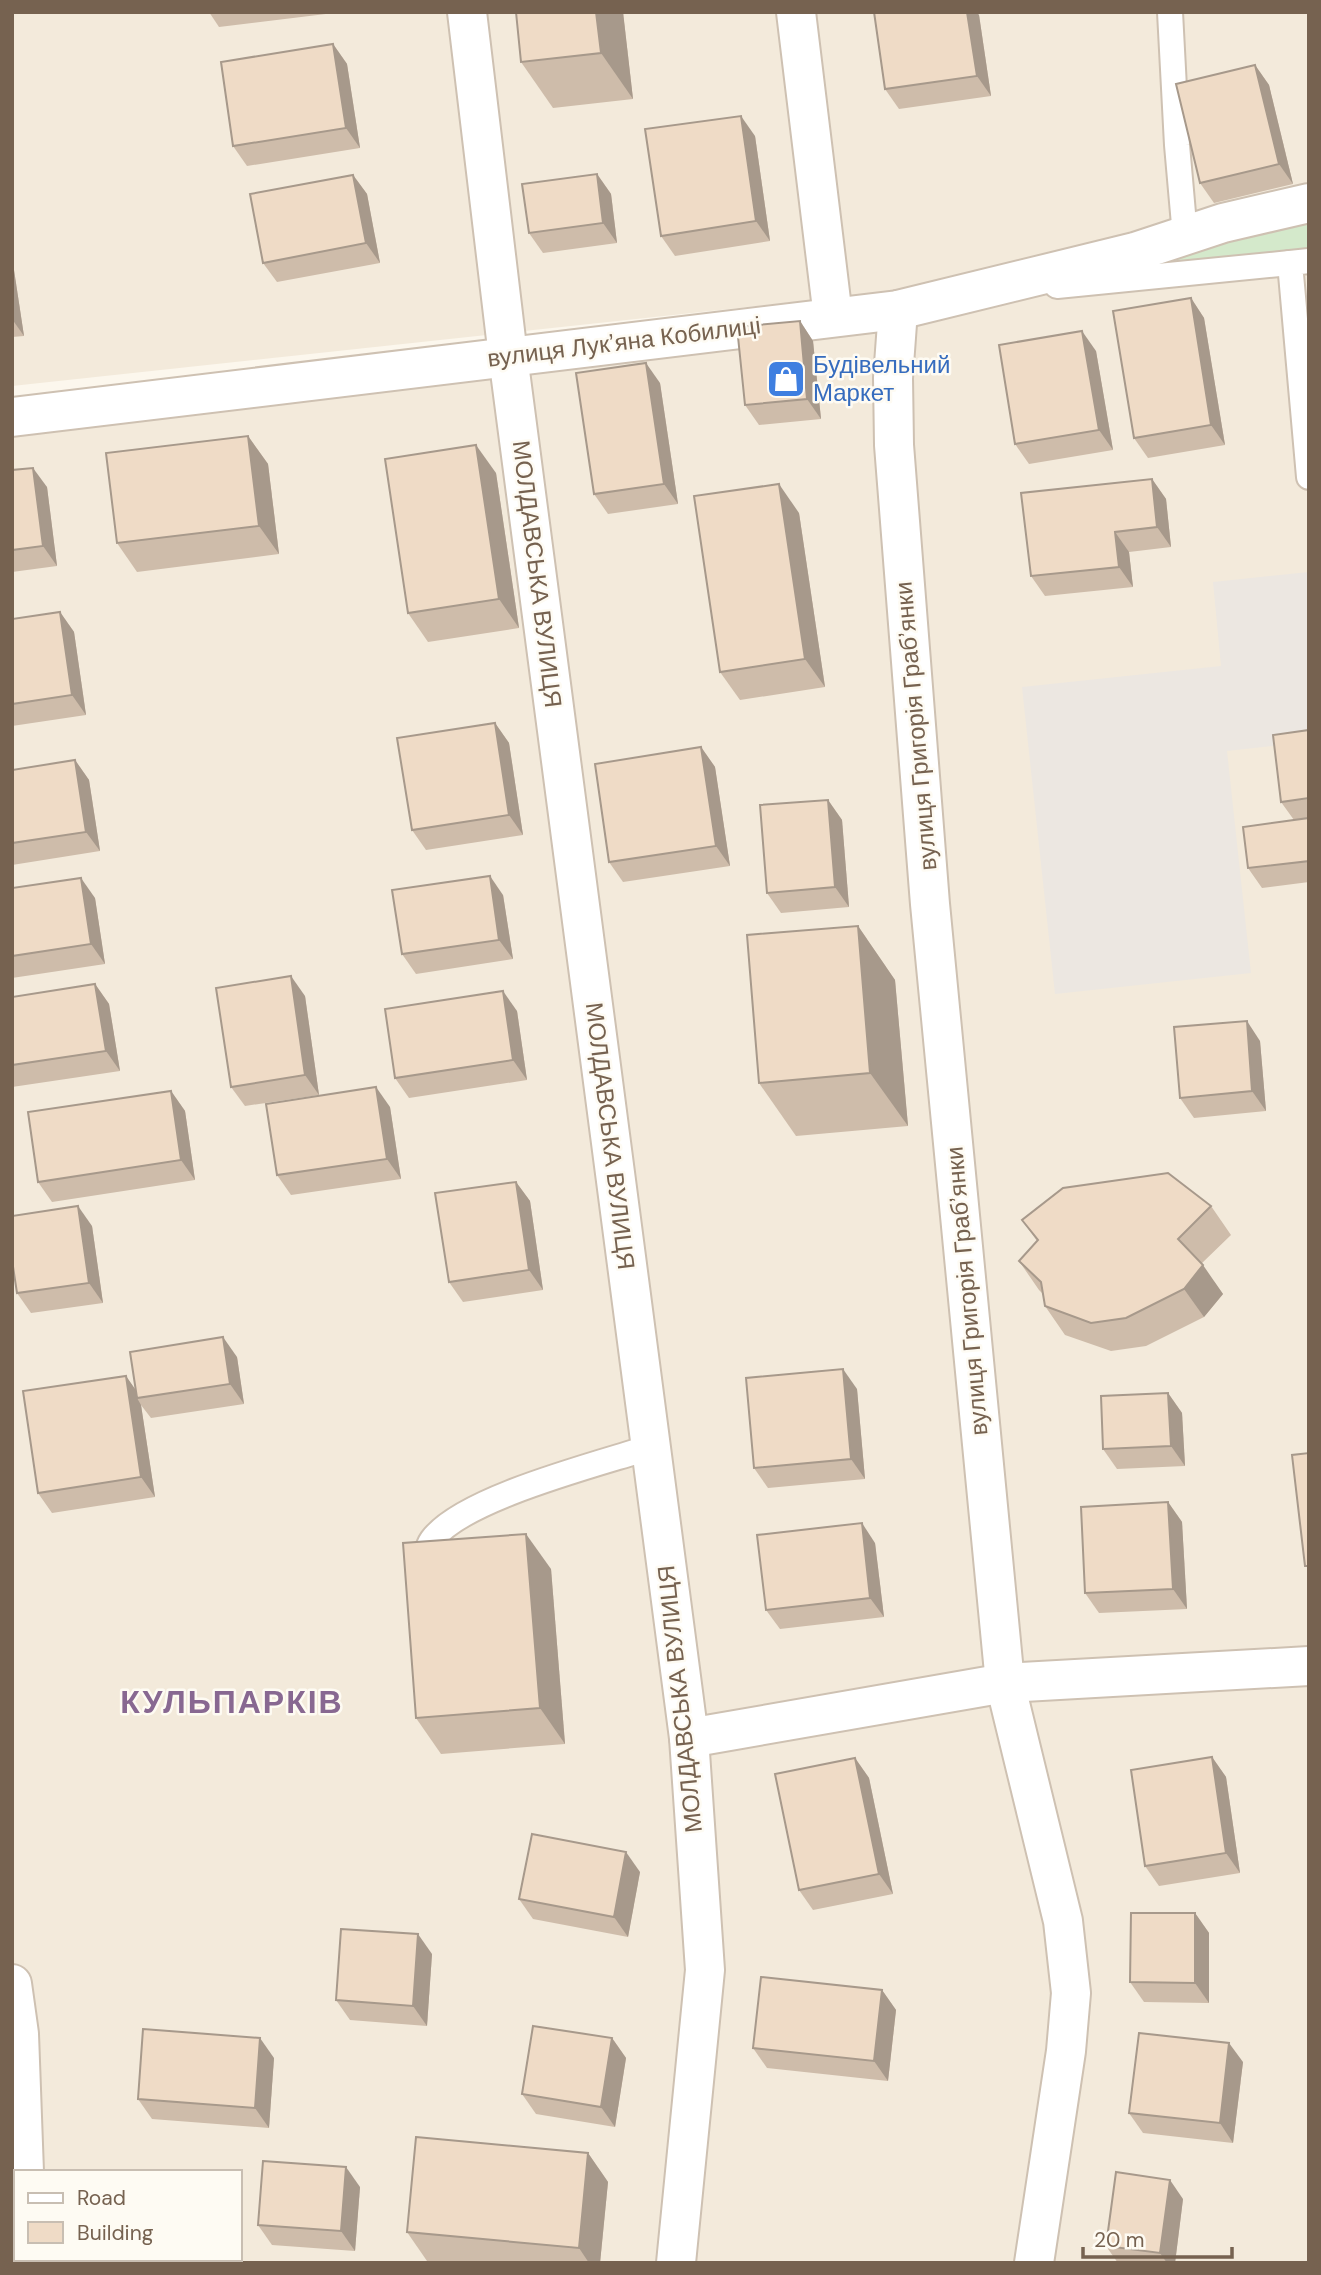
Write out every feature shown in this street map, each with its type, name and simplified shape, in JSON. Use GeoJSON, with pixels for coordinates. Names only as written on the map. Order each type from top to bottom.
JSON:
{"type":"FeatureCollection","features":[{"type":"Feature","properties":{"kind":"street","name":"МОЛДАВСЬКА ВУЛИЦЯ"},"geometry":{"type":"LineString","coordinates":[[467,12],[508,356],[689,1738],[705,1970],[676,2263]]}},
{"type":"Feature","properties":{"kind":"street"},"geometry":{"type":"LineString","coordinates":[[796,12],[833,317]]}},
{"type":"Feature","properties":{"kind":"street","name":"вулиця Лукʼяна Кобилиці"},"geometry":{"type":"LineString","coordinates":[[12,417],[898,310],[1135,252],[1223,223],[1309,203]]}},
{"type":"Feature","properties":{"kind":"street","name":"вулиця Григорія Грабʼянки"},"geometry":{"type":"LineString","coordinates":[[898,310],[893,378],[895,459],[930,904],[1005,1683],[1063,1921],[1071,1993],[1066,2051],[1034,2263]]}},
{"type":"Feature","properties":{"kind":"street"},"geometry":{"type":"LineString","coordinates":[[689,1738],[1005,1683],[1309,1666]]}},
{"type":"Feature","properties":{"kind":"street"},"geometry":{"type":"LineString","coordinates":[[12,1984],[19,2034],[24,2170]]}},
{"type":"Feature","properties":{"kind":"lane"},"geometry":{"type":"LineString","coordinates":[[1170,12],[1185,236]]}},
{"type":"Feature","properties":{"kind":"lane"},"geometry":{"type":"LineString","coordinates":[[952,297],[1299,262],[1309,477]]}},
{"type":"Feature","properties":{"kind":"lane"},"geometry":{"type":"LineString","coordinates":[[425,1592],[424,1566],[431,1541],[453,1520],[502,1496],[651,1447]]}},
{"type":"Feature","properties":{"kind":"shaded area"},"geometry":{"type":"Polygon","coordinates":[[[12,12],[1309,12],[1309,187],[915,289],[12,386],[12,12]]]}},
{"type":"Feature","properties":{"kind":"shaded area"},"geometry":{"type":"Polygon","coordinates":[[[1309,267],[1309,2263],[12,2263],[12,434],[1044,292],[1309,267]]]}},
{"type":"Feature","properties":{"kind":"shaded area"},"geometry":{"type":"Polygon","coordinates":[[[1309,572],[1309,742],[1227,751],[1251,973],[1055,994],[1022,687],[1221,666],[1213,582],[1309,572]]]}},
{"type":"Feature","properties":{"kind":"green space"},"geometry":{"type":"Polygon","coordinates":[[[1309,222],[1309,249],[1144,270],[1196,249],[1309,222]]]}},
{"type":"Feature","properties":{"kind":"building"},"geometry":{"type":"Polygon","coordinates":[[[516,12],[596,12],[601,53],[521,62],[516,12]]]}},
{"type":"Feature","properties":{"kind":"building"},"geometry":{"type":"Polygon","coordinates":[[[874,12],[967,12],[977,76],[885,89],[874,12]]]}},
{"type":"Feature","properties":{"kind":"building"},"geometry":{"type":"Polygon","coordinates":[[[333,44],[346,128],[233,146],[221,62],[333,44]]]}},
{"type":"Feature","properties":{"kind":"building"},"geometry":{"type":"Polygon","coordinates":[[[1255,65],[1279,164],[1200,183],[1176,84],[1255,65]]]}},
{"type":"Feature","properties":{"kind":"building"},"geometry":{"type":"Polygon","coordinates":[[[741,116],[756,221],[661,236],[645,129],[741,116]]]}},
{"type":"Feature","properties":{"kind":"building"},"geometry":{"type":"Polygon","coordinates":[[[597,174],[603,223],[529,233],[522,184],[597,174]]]}},
{"type":"Feature","properties":{"kind":"building"},"geometry":{"type":"Polygon","coordinates":[[[353,175],[366,243],[263,263],[250,194],[353,175]]]}},
{"type":"Feature","properties":{"kind":"building"},"geometry":{"type":"Polygon","coordinates":[[[1191,298],[1211,425],[1134,438],[1113,311],[1191,298]]]}},
{"type":"Feature","properties":{"kind":"building"},"geometry":{"type":"Polygon","coordinates":[[[800,321],[807,399],[745,405],[737,327],[800,321]]]}},
{"type":"Feature","properties":{"kind":"building"},"geometry":{"type":"Polygon","coordinates":[[[1082,331],[1099,430],[1015,444],[999,345],[1082,331]]]}},
{"type":"Feature","properties":{"kind":"building"},"geometry":{"type":"Polygon","coordinates":[[[646,363],[664,484],[594,494],[576,373],[646,363]]]}},
{"type":"Feature","properties":{"kind":"building"},"geometry":{"type":"Polygon","coordinates":[[[248,436],[259,526],[117,543],[106,453],[248,436]]]}},
{"type":"Feature","properties":{"kind":"building"},"geometry":{"type":"Polygon","coordinates":[[[476,445],[499,599],[408,613],[385,459],[476,445]]]}},
{"type":"Feature","properties":{"kind":"building"},"geometry":{"type":"Polygon","coordinates":[[[33,468],[43,546],[12,550],[12,470],[33,468]]]}},
{"type":"Feature","properties":{"kind":"building"},"geometry":{"type":"Polygon","coordinates":[[[1152,479],[1157,527],[1115,532],[1119,567],[1031,576],[1021,493],[1152,479]]]}},
{"type":"Feature","properties":{"kind":"building"},"geometry":{"type":"Polygon","coordinates":[[[779,484],[805,659],[720,672],[694,496],[779,484]]]}},
{"type":"Feature","properties":{"kind":"building"},"geometry":{"type":"Polygon","coordinates":[[[60,612],[72,695],[12,704],[12,619],[60,612]]]}},
{"type":"Feature","properties":{"kind":"building"},"geometry":{"type":"Polygon","coordinates":[[[495,723],[509,815],[412,830],[397,738],[495,723]]]}},
{"type":"Feature","properties":{"kind":"building"},"geometry":{"type":"Polygon","coordinates":[[[1309,730],[1309,798],[1281,802],[1273,735],[1309,730]]]}},
{"type":"Feature","properties":{"kind":"building"},"geometry":{"type":"Polygon","coordinates":[[[701,747],[716,846],[609,862],[595,764],[701,747]]]}},
{"type":"Feature","properties":{"kind":"building"},"geometry":{"type":"Polygon","coordinates":[[[75,760],[86,832],[12,843],[12,770],[75,760]]]}},
{"type":"Feature","properties":{"kind":"building"},"geometry":{"type":"Polygon","coordinates":[[[828,800],[835,887],[767,893],[760,805],[828,800]]]}},
{"type":"Feature","properties":{"kind":"building"},"geometry":{"type":"Polygon","coordinates":[[[1309,818],[1309,861],[1248,868],[1243,827],[1309,818]]]}},
{"type":"Feature","properties":{"kind":"building"},"geometry":{"type":"Polygon","coordinates":[[[490,876],[499,940],[402,954],[392,890],[490,876]]]}},
{"type":"Feature","properties":{"kind":"building"},"geometry":{"type":"Polygon","coordinates":[[[81,878],[91,944],[12,956],[12,888],[81,878]]]}},
{"type":"Feature","properties":{"kind":"building"},"geometry":{"type":"Polygon","coordinates":[[[858,926],[870,1073],[759,1083],[747,935],[858,926]]]}},
{"type":"Feature","properties":{"kind":"building"},"geometry":{"type":"Polygon","coordinates":[[[291,976],[305,1075],[231,1087],[216,988],[291,976]]]}},
{"type":"Feature","properties":{"kind":"building"},"geometry":{"type":"Polygon","coordinates":[[[95,984],[106,1051],[12,1065],[12,997],[95,984]]]}},
{"type":"Feature","properties":{"kind":"building"},"geometry":{"type":"Polygon","coordinates":[[[503,991],[513,1060],[395,1078],[385,1009],[503,991]]]}},
{"type":"Feature","properties":{"kind":"building"},"geometry":{"type":"Polygon","coordinates":[[[1247,1021],[1252,1091],[1180,1098],[1174,1027],[1247,1021]]]}},
{"type":"Feature","properties":{"kind":"building"},"geometry":{"type":"Polygon","coordinates":[[[376,1087],[387,1159],[277,1175],[266,1104],[376,1087]]]}},
{"type":"Feature","properties":{"kind":"building"},"geometry":{"type":"Polygon","coordinates":[[[171,1091],[181,1160],[38,1182],[28,1112],[171,1091]]]}},
{"type":"Feature","properties":{"kind":"building"},"geometry":{"type":"Polygon","coordinates":[[[1168,1173],[1211,1206],[1178,1239],[1203,1265],[1184,1289],[1126,1318],[1091,1323],[1045,1306],[1041,1282],[1019,1261],[1038,1240],[1022,1220],[1063,1188],[1168,1173]]]}},
{"type":"Feature","properties":{"kind":"building"},"geometry":{"type":"Polygon","coordinates":[[[516,1182],[529,1270],[449,1282],[435,1193],[516,1182]]]}},
{"type":"Feature","properties":{"kind":"building"},"geometry":{"type":"Polygon","coordinates":[[[78,1206],[89,1283],[17,1293],[12,1260],[12,1216],[78,1206]]]}},
{"type":"Feature","properties":{"kind":"building"},"geometry":{"type":"Polygon","coordinates":[[[223,1337],[230,1384],[137,1398],[130,1352],[223,1337]]]}},
{"type":"Feature","properties":{"kind":"building"},"geometry":{"type":"Polygon","coordinates":[[[843,1369],[851,1459],[754,1468],[746,1378],[843,1369]]]}},
{"type":"Feature","properties":{"kind":"building"},"geometry":{"type":"Polygon","coordinates":[[[126,1376],[141,1477],[38,1493],[23,1391],[126,1376]]]}},
{"type":"Feature","properties":{"kind":"building"},"geometry":{"type":"Polygon","coordinates":[[[1168,1393],[1171,1446],[1103,1449],[1101,1396],[1168,1393]]]}},
{"type":"Feature","properties":{"kind":"building"},"geometry":{"type":"Polygon","coordinates":[[[1309,1453],[1309,1566],[1305,1566],[1292,1455],[1309,1453]]]}},
{"type":"Feature","properties":{"kind":"building"},"geometry":{"type":"Polygon","coordinates":[[[1168,1502],[1173,1589],[1085,1593],[1081,1507],[1168,1502]]]}},
{"type":"Feature","properties":{"kind":"building"},"geometry":{"type":"Polygon","coordinates":[[[862,1523],[870,1598],[766,1610],[757,1535],[862,1523]]]}},
{"type":"Feature","properties":{"kind":"building"},"geometry":{"type":"Polygon","coordinates":[[[526,1534],[540,1708],[416,1718],[403,1543],[526,1534]]]}},
{"type":"Feature","properties":{"kind":"building"},"geometry":{"type":"Polygon","coordinates":[[[1212,1757],[1226,1853],[1145,1866],[1131,1770],[1212,1757]]]}},
{"type":"Feature","properties":{"kind":"building"},"geometry":{"type":"Polygon","coordinates":[[[855,1758],[879,1874],[799,1890],[775,1774],[855,1758]]]}},
{"type":"Feature","properties":{"kind":"building"},"geometry":{"type":"Polygon","coordinates":[[[532,1834],[626,1852],[614,1917],[519,1899],[532,1834]]]}},
{"type":"Feature","properties":{"kind":"building"},"geometry":{"type":"Polygon","coordinates":[[[1131,1913],[1195,1913],[1195,1983],[1130,1982],[1131,1913]]]}},
{"type":"Feature","properties":{"kind":"building"},"geometry":{"type":"Polygon","coordinates":[[[341,1929],[418,1934],[413,2006],[336,2000],[341,1929]]]}},
{"type":"Feature","properties":{"kind":"building"},"geometry":{"type":"Polygon","coordinates":[[[761,1977],[882,1990],[874,2061],[753,2048],[761,1977]]]}},
{"type":"Feature","properties":{"kind":"building"},"geometry":{"type":"Polygon","coordinates":[[[533,2026],[612,2038],[601,2107],[522,2094],[533,2026]]]}},
{"type":"Feature","properties":{"kind":"building"},"geometry":{"type":"Polygon","coordinates":[[[143,2029],[260,2038],[255,2108],[138,2099],[143,2029]]]}},
{"type":"Feature","properties":{"kind":"building"},"geometry":{"type":"Polygon","coordinates":[[[1139,2033],[1229,2043],[1220,2123],[1129,2113],[1139,2033]]]}},
{"type":"Feature","properties":{"kind":"building"},"geometry":{"type":"Polygon","coordinates":[[[416,2137],[588,2153],[579,2248],[407,2232],[416,2137]]]}},
{"type":"Feature","properties":{"kind":"building"},"geometry":{"type":"Polygon","coordinates":[[[263,2161],[346,2167],[341,2231],[258,2225],[263,2161]]]}},
{"type":"Feature","properties":{"kind":"building"},"geometry":{"type":"Polygon","coordinates":[[[1116,2172],[1170,2180],[1160,2253],[1106,2246],[1116,2172]]]}},
{"type":"Feature","properties":{"kind":"place","name":"Будівельний Маркет"},"geometry":{"type":"Point","coordinates":[786,379]}},
{"type":"Feature","properties":{"kind":"district","name":"КУЛЬПАРКІВ"},"geometry":{"type":"Point","coordinates":[232,1702]}}]}
